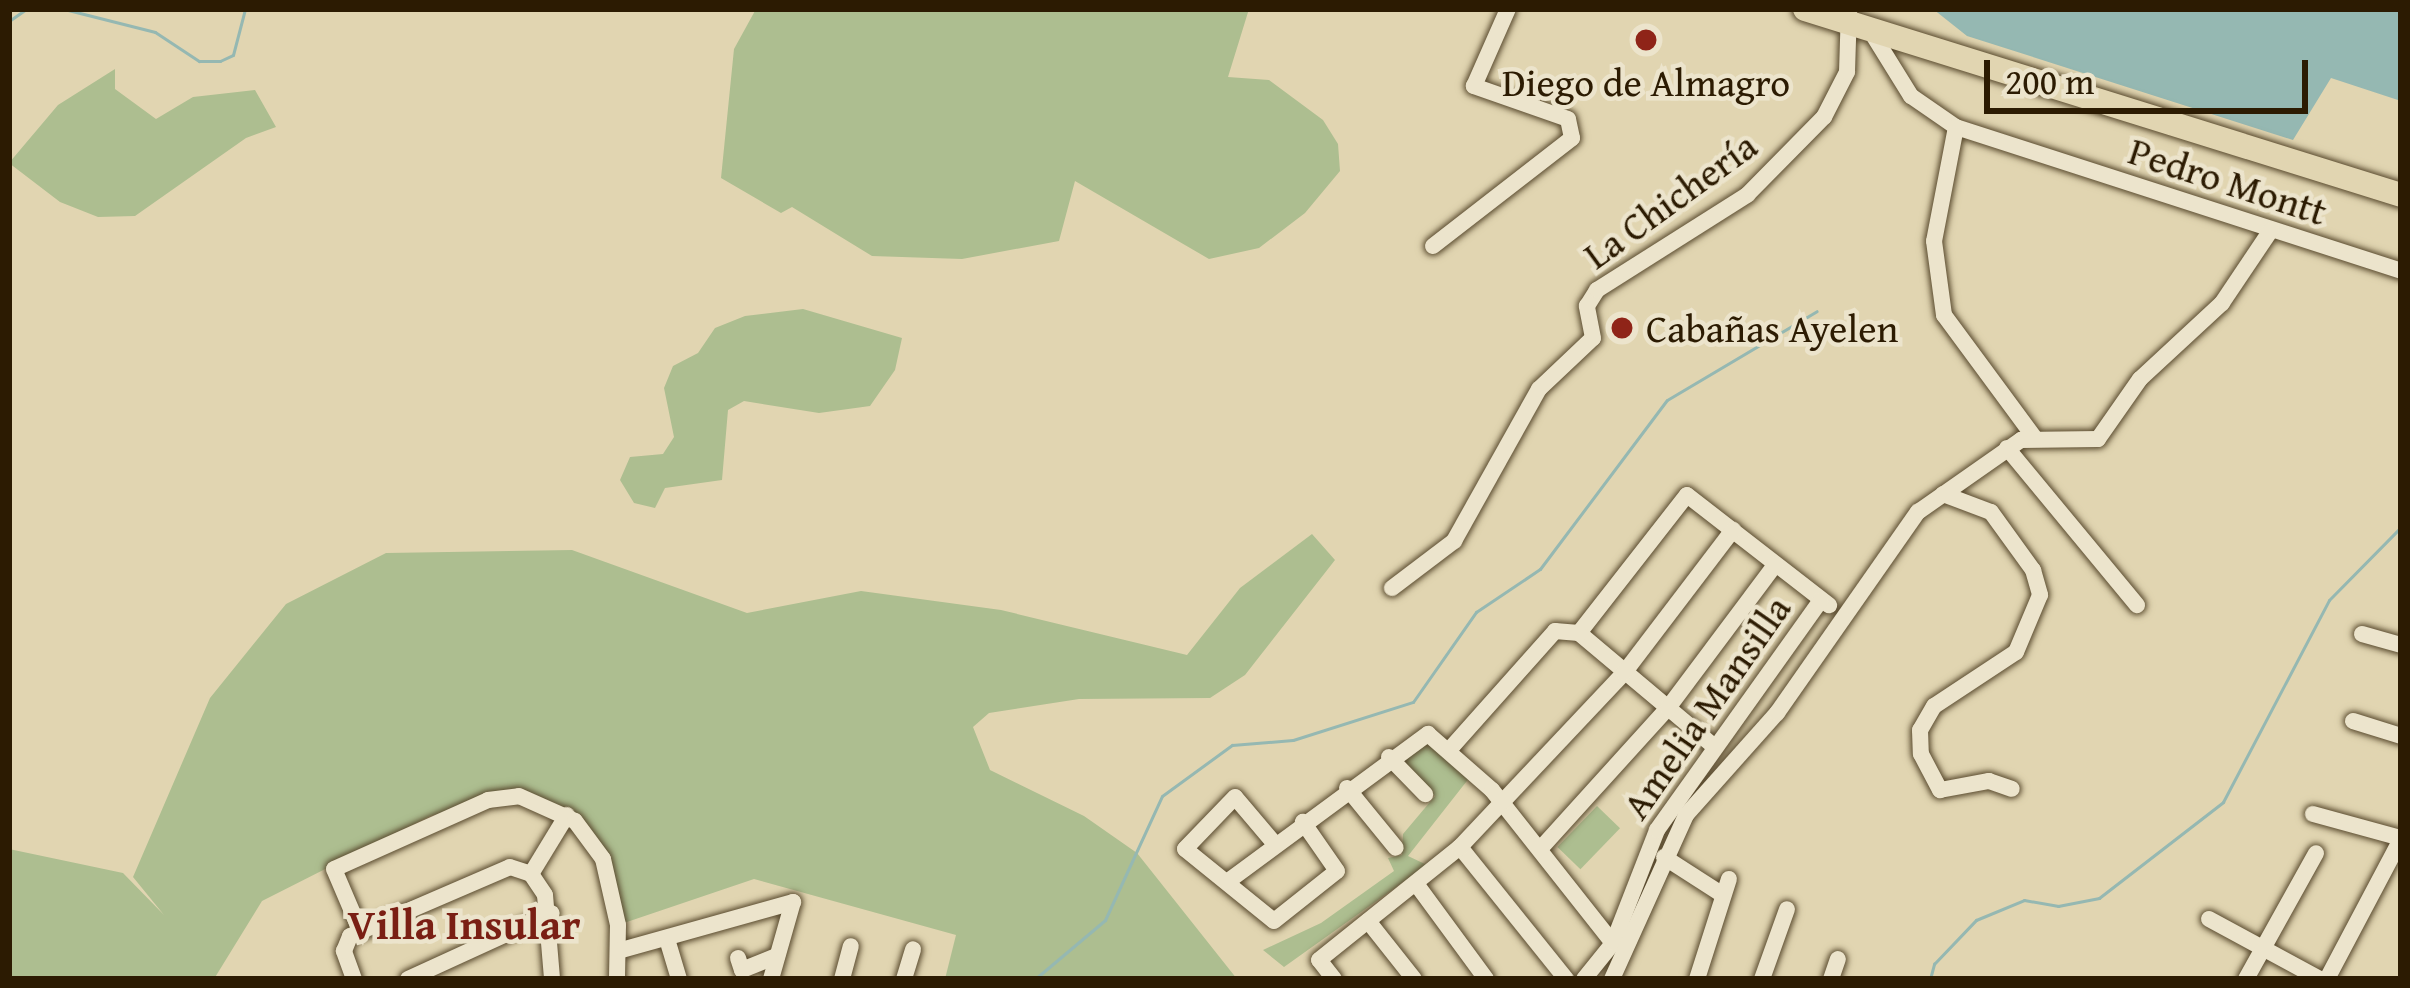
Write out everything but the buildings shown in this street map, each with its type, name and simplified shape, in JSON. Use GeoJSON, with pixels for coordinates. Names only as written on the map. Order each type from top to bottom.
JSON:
{"type":"FeatureCollection","features":[{"type":"Feature","properties":{"kind":"highway"},"geometry":{"type":"LineString","coordinates":[[1805,9],[1857,21],[2401,195]]}},
{"type":"Feature","properties":{"kind":"street"},"geometry":{"type":"LineString","coordinates":[[1433,246],[1572,138],[1568,118],[1474,86],[1508,9]]}},
{"type":"Feature","properties":{"kind":"street","name":"Pedro Montt"},"geometry":{"type":"LineString","coordinates":[[1857,21],[1911,96],[1956,127],[2401,271]]}},
{"type":"Feature","properties":{"kind":"street","name":"La Chichería"},"geometry":{"type":"LineString","coordinates":[[1392,589],[1454,541],[1539,389],[1593,338],[1587,306],[1597,290],[1747,195],[1824,117],[1847,72],[1857,21]]}},
{"type":"Feature","properties":{"kind":"street"},"geometry":{"type":"LineString","coordinates":[[1956,127],[1934,241],[1944,315],[2034,437]]}},
{"type":"Feature","properties":{"kind":"street"},"geometry":{"type":"LineString","coordinates":[[1612,979],[1686,815],[1777,713],[1885,550],[1943,494],[2007,448],[2034,437],[2098,439],[2140,379],[2222,303],[2271,230]]}},
{"type":"Feature","properties":{"kind":"street"},"geometry":{"type":"LineString","coordinates":[[2007,448],[2138,605]]}},
{"type":"Feature","properties":{"kind":"street"},"geometry":{"type":"LineString","coordinates":[[1943,494],[1991,512],[2032,570],[2040,596],[2016,652],[1928,715],[1921,754],[1940,790],[1989,781],[2012,789]]}},
{"type":"Feature","properties":{"kind":"street"},"geometry":{"type":"LineString","coordinates":[[1579,633],[1679,498],[1694,496],[1841,614]]}},
{"type":"Feature","properties":{"kind":"street"},"geometry":{"type":"LineString","coordinates":[[1334,979],[1319,960],[1460,847],[1624,673],[1732,530]]}},
{"type":"Feature","properties":{"kind":"street"},"geometry":{"type":"LineString","coordinates":[[1541,848],[1668,708],[1775,565]]}},
{"type":"Feature","properties":{"kind":"street","name":"Amelia Mansilla"},"geometry":{"type":"LineString","coordinates":[[1584,979],[1613,943],[1657,830],[1821,600]]}},
{"type":"Feature","properties":{"kind":"street"},"geometry":{"type":"LineString","coordinates":[[1450,749],[1555,631],[1579,633],[1715,747]]}},
{"type":"Feature","properties":{"kind":"street"},"geometry":{"type":"LineString","coordinates":[[2362,634],[2401,645]]}},
{"type":"Feature","properties":{"kind":"street"},"geometry":{"type":"LineString","coordinates":[[2353,721],[2401,736]]}},
{"type":"Feature","properties":{"kind":"street"},"geometry":{"type":"LineString","coordinates":[[1227,882],[1422,734],[1450,749],[1502,800],[1613,943]]}},
{"type":"Feature","properties":{"kind":"street"},"geometry":{"type":"LineString","coordinates":[[1389,757],[1425,794]]}},
{"type":"Feature","properties":{"kind":"street"},"geometry":{"type":"LineString","coordinates":[[1348,788],[1396,848]]}},
{"type":"Feature","properties":{"kind":"street"},"geometry":{"type":"LineString","coordinates":[[361,930],[334,869],[504,796],[567,815],[603,859],[618,951],[617,979]]}},
{"type":"Feature","properties":{"kind":"street"},"geometry":{"type":"LineString","coordinates":[[1274,843],[1235,796],[1185,849],[1274,921],[1336,871],[1303,822]]}},
{"type":"Feature","properties":{"kind":"street"},"geometry":{"type":"LineString","coordinates":[[2209,919],[2324,979],[2401,838],[2313,814]]}},
{"type":"Feature","properties":{"kind":"street"},"geometry":{"type":"LineString","coordinates":[[531,874],[567,815]]}},
{"type":"Feature","properties":{"kind":"street"},"geometry":{"type":"LineString","coordinates":[[1460,847],[1566,979]]}},
{"type":"Feature","properties":{"kind":"street"},"geometry":{"type":"LineString","coordinates":[[2246,979],[2316,853]]}},
{"type":"Feature","properties":{"kind":"street"},"geometry":{"type":"LineString","coordinates":[[1664,857],[1726,887],[1697,979]]}},
{"type":"Feature","properties":{"kind":"street"},"geometry":{"type":"LineString","coordinates":[[354,979],[344,944],[361,930],[489,870],[531,874]]}},
{"type":"Feature","properties":{"kind":"street"},"geometry":{"type":"LineString","coordinates":[[531,874],[552,913],[552,979]]}},
{"type":"Feature","properties":{"kind":"street"},"geometry":{"type":"LineString","coordinates":[[1417,885],[1486,979]]}},
{"type":"Feature","properties":{"kind":"street"},"geometry":{"type":"LineString","coordinates":[[618,951],[793,902],[771,979]]}},
{"type":"Feature","properties":{"kind":"street"},"geometry":{"type":"LineString","coordinates":[[1762,979],[1787,909]]}},
{"type":"Feature","properties":{"kind":"street"},"geometry":{"type":"LineString","coordinates":[[408,979],[552,913]]}},
{"type":"Feature","properties":{"kind":"street"},"geometry":{"type":"LineString","coordinates":[[1368,921],[1414,979]]}},
{"type":"Feature","properties":{"kind":"street"},"geometry":{"type":"LineString","coordinates":[[667,939],[679,979]]}},
{"type":"Feature","properties":{"kind":"street"},"geometry":{"type":"LineString","coordinates":[[842,979],[851,946]]}},
{"type":"Feature","properties":{"kind":"street"},"geometry":{"type":"LineString","coordinates":[[904,979],[913,949]]}},
{"type":"Feature","properties":{"kind":"street"},"geometry":{"type":"LineString","coordinates":[[738,958],[742,970],[777,956]]}},
{"type":"Feature","properties":{"kind":"street"},"geometry":{"type":"LineString","coordinates":[[1831,979],[1838,959]]}},
{"type":"Feature","properties":{"kind":"green space"},"geometry":{"type":"Polygon","coordinates":[[[756,9],[1249,9],[1228,77],[1269,80],[1323,120],[1338,144],[1340,171],[1305,213],[1259,248],[1209,259],[1075,181],[1059,241],[962,259],[872,256],[792,207],[781,213],[721,178],[734,49],[756,9]]]}},
{"type":"Feature","properties":{"kind":"green space"},"geometry":{"type":"Polygon","coordinates":[[[115,69],[115,89],[156,119],[193,97],[255,90],[276,127],[246,138],[135,216],[98,217],[60,202],[9,163],[58,105],[115,69]]]}},
{"type":"Feature","properties":{"kind":"green space"},"geometry":{"type":"Polygon","coordinates":[[[803,309],[902,338],[895,370],[870,406],[819,413],[744,401],[728,410],[722,480],[665,488],[655,508],[634,503],[620,480],[630,457],[663,454],[674,437],[664,388],[673,366],[698,353],[715,328],[745,316],[803,309]]]}},
{"type":"Feature","properties":{"kind":"green space"},"geometry":{"type":"Polygon","coordinates":[[[1312,534],[1335,560],[1245,675],[1210,698],[1079,699],[989,713],[973,727],[990,770],[1084,816],[1137,853],[1237,979],[945,979],[956,935],[754,879],[618,925],[611,882],[583,828],[504,795],[430,816],[262,901],[214,979],[9,979],[9,849],[123,873],[164,915],[133,877],[210,698],[286,604],[386,553],[572,550],[747,613],[861,591],[1001,610],[1187,655],[1240,588],[1312,534]]]}},
{"type":"Feature","properties":{"kind":"green space"},"geometry":{"type":"Polygon","coordinates":[[[1424,741],[1470,777],[1408,856],[1427,865],[1284,967],[1263,950],[1321,923],[1394,871],[1388,858],[1402,855],[1403,834],[1435,796],[1399,766],[1424,741]]]}},
{"type":"Feature","properties":{"kind":"green space"},"geometry":{"type":"Polygon","coordinates":[[[1597,806],[1620,828],[1580,869],[1557,847],[1597,806]]]}},
{"type":"Feature","properties":{"kind":"water"},"geometry":{"type":"Polygon","coordinates":[[[1933,9],[2401,9],[2401,101],[2331,78],[2293,140],[1967,36],[1933,9]]]}},
{"type":"Feature","properties":{"kind":"waterway"},"geometry":{"type":"LineString","coordinates":[[9,21],[26,9]]}},
{"type":"Feature","properties":{"kind":"waterway"},"geometry":{"type":"LineString","coordinates":[[64,9],[155,32],[199,61],[220,61],[233,55],[245,9]]}},
{"type":"Feature","properties":{"kind":"waterway"},"geometry":{"type":"LineString","coordinates":[[1035,979],[1105,920],[1162,796],[1232,745],[1293,740],[1413,702],[1476,612],[1540,569],[1667,400],[1817,311]]}},
{"type":"Feature","properties":{"kind":"waterway"},"geometry":{"type":"LineString","coordinates":[[1930,979],[1934,964],[1976,920],[2024,900],[2058,906],[2099,898],[2223,802],[2329,600],[2401,527]]}},
{"type":"Feature","properties":{"kind":"place","name":"Diego de Almagro"},"geometry":{"type":"Point","coordinates":[1646,40]}},
{"type":"Feature","properties":{"kind":"place","name":"Cabañas Ayelen"},"geometry":{"type":"Point","coordinates":[1622,328]}},
{"type":"Feature","properties":{"kind":"district","name":"Villa Insular"},"geometry":{"type":"Point","coordinates":[464,924]}}]}
